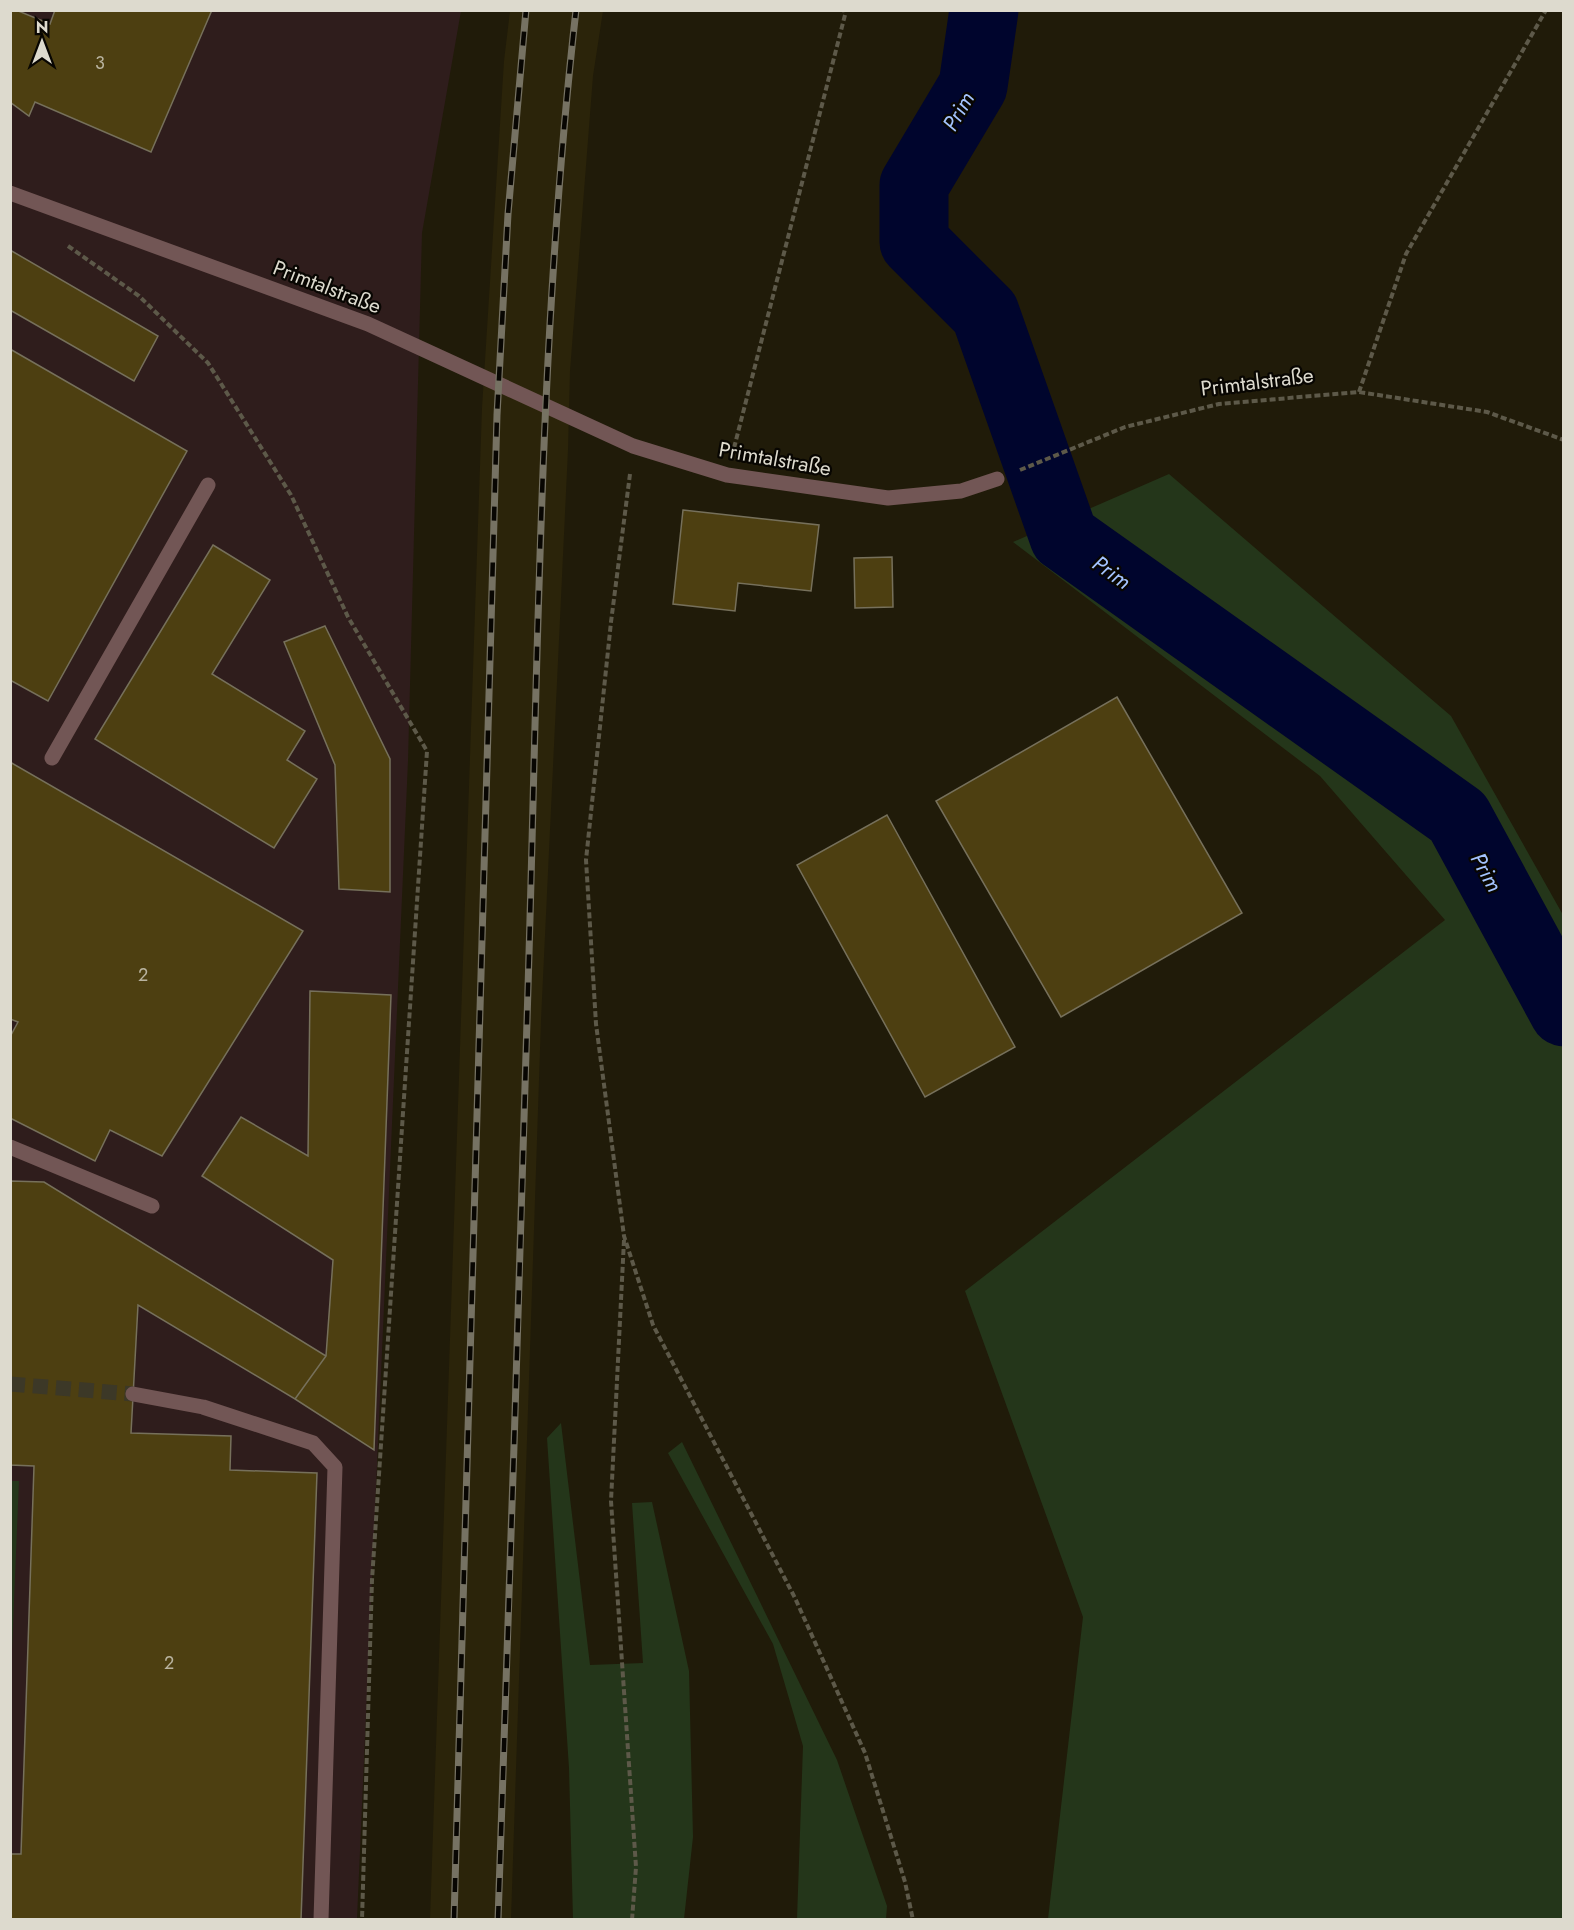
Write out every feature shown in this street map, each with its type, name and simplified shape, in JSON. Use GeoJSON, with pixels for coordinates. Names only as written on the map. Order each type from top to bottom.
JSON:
{"type":"FeatureCollection","features":[{"type":"Feature","properties":{"kind":"street","name":"Primtalstraße"},"geometry":{"type":"LineString","coordinates":[[10,193],[368,324],[633,446],[727,475],[888,498],[961,491],[997,479]]}},
{"type":"Feature","properties":{"kind":"street"},"geometry":{"type":"LineString","coordinates":[[52,758],[208,484]]}},
{"type":"Feature","properties":{"kind":"street"},"geometry":{"type":"LineString","coordinates":[[10,1147],[152,1206]]}},
{"type":"Feature","properties":{"kind":"street"},"geometry":{"type":"LineString","coordinates":[[133,1394],[203,1407],[313,1443],[335,1467],[321,1920]]}},
{"type":"Feature","properties":{"kind":"path"},"geometry":{"type":"LineString","coordinates":[[727,475],[845,15],[844,10]]}},
{"type":"Feature","properties":{"kind":"path"},"geometry":{"type":"LineString","coordinates":[[1359,392],[1406,254],[1546,10]]}},
{"type":"Feature","properties":{"kind":"path"},"geometry":{"type":"LineString","coordinates":[[67,245],[139,296],[208,363],[291,495],[348,617],[427,751],[372,1580],[362,1920]]}},
{"type":"Feature","properties":{"kind":"path","name":"Primtalstraße"},"geometry":{"type":"LineString","coordinates":[[997,479],[1125,428],[1219,404],[1359,392],[1487,412],[1563,440]]}},
{"type":"Feature","properties":{"kind":"path"},"geometry":{"type":"LineString","coordinates":[[632,1920],[636,1867],[611,1501],[624,1236],[596,1024],[586,860],[633,446]]}},
{"type":"Feature","properties":{"kind":"path"},"geometry":{"type":"LineString","coordinates":[[624,1236],[653,1325],[795,1598],[865,1753],[905,1882],[913,1920]]}},
{"type":"Feature","properties":{"kind":"shaded area"},"geometry":{"type":"Polygon","coordinates":[[[11,11],[461,11],[422,233],[408,761],[357,1919],[11,1920],[11,11]]]}},
{"type":"Feature","properties":{"kind":"shaded area"},"geometry":{"type":"Polygon","coordinates":[[[510,11],[603,11],[593,76],[570,371],[541,1020],[511,1919],[430,1920],[482,408],[504,61],[510,11]]]}},
{"type":"Feature","properties":{"kind":"green space"},"geometry":{"type":"Polygon","coordinates":[[[1169,474],[1451,716],[1563,915],[1563,1919],[1048,1919],[1083,1617],[965,1291],[1445,920],[1320,776],[1013,542],[1169,474]]]}},
{"type":"Feature","properties":{"kind":"green space"},"geometry":{"type":"Polygon","coordinates":[[[561,1423],[590,1665],[643,1663],[632,1503],[652,1502],[689,1671],[693,1837],[684,1919],[573,1919],[569,1768],[547,1438],[561,1423]]]}},
{"type":"Feature","properties":{"kind":"green space"},"geometry":{"type":"Polygon","coordinates":[[[682,1442],[837,1760],[887,1906],[886,1919],[797,1919],[803,1746],[773,1644],[668,1453],[682,1442]]]}},
{"type":"Feature","properties":{"kind":"green space"},"geometry":{"type":"Polygon","coordinates":[[[10,1481],[19,1481],[11,1674],[10,1481]]]}},
{"type":"Feature","properties":{"kind":"building"},"geometry":{"type":"Polygon","coordinates":[[[10,10],[16,10],[50,24],[55,10],[212,10],[151,152],[35,102],[29,116],[10,102],[10,10]]]}},
{"type":"Feature","properties":{"kind":"building"},"geometry":{"type":"Polygon","coordinates":[[[10,250],[158,336],[134,381],[10,310],[10,250]]]}},
{"type":"Feature","properties":{"kind":"building"},"geometry":{"type":"Polygon","coordinates":[[[10,349],[187,451],[48,701],[10,680],[10,349]]]}},
{"type":"Feature","properties":{"kind":"building"},"geometry":{"type":"Polygon","coordinates":[[[683,510],[819,525],[811,591],[738,583],[735,611],[673,604],[683,510]]]}},
{"type":"Feature","properties":{"kind":"building"},"geometry":{"type":"Polygon","coordinates":[[[213,545],[270,580],[212,674],[305,731],[287,760],[317,779],[274,848],[95,739],[213,545]]]}},
{"type":"Feature","properties":{"kind":"building"},"geometry":{"type":"Polygon","coordinates":[[[892,557],[893,607],[855,608],[854,558],[892,557]]]}},
{"type":"Feature","properties":{"kind":"building"},"geometry":{"type":"Polygon","coordinates":[[[325,626],[390,759],[390,892],[339,889],[335,765],[284,642],[325,626]]]}},
{"type":"Feature","properties":{"kind":"building"},"geometry":{"type":"Polygon","coordinates":[[[1117,697],[1242,913],[1061,1017],[936,801],[1117,697]]]}},
{"type":"Feature","properties":{"kind":"building"},"geometry":{"type":"Polygon","coordinates":[[[10,762],[303,931],[162,1156],[110,1130],[95,1161],[10,1118],[10,1037],[18,1022],[10,1019],[10,762]]]}},
{"type":"Feature","properties":{"kind":"building"},"geometry":{"type":"Polygon","coordinates":[[[887,815],[1015,1047],[925,1097],[797,865],[887,815]]]}},
{"type":"Feature","properties":{"kind":"building"},"geometry":{"type":"Polygon","coordinates":[[[310,991],[391,995],[374,1450],[295,1399],[326,1356],[333,1260],[202,1176],[241,1117],[308,1156],[310,991]]]}},
{"type":"Feature","properties":{"kind":"building"},"geometry":{"type":"Polygon","coordinates":[[[10,1181],[44,1182],[326,1356],[295,1399],[138,1305],[131,1433],[231,1436],[230,1470],[317,1473],[301,1920],[10,1920],[10,1854],[21,1854],[34,1466],[10,1465],[10,1181]]]}},
{"type":"Feature","properties":{"kind":"waterway","name":"Prim"},"geometry":{"type":"LineString","coordinates":[[984,10],[973,86],[914,185],[914,242],[985,313],[1064,537],[1458,817],[1564,1012]]}},
{"type":"Feature","properties":{"kind":"tunnel"},"geometry":{"type":"LineString","coordinates":[[10,1384],[133,1394]]}},
{"type":"Feature","properties":{"kind":"railway"},"geometry":{"type":"LineString","coordinates":[[454,1920],[497,415],[508,214],[526,10]]}},
{"type":"Feature","properties":{"kind":"railway"},"geometry":{"type":"LineString","coordinates":[[498,1920],[547,376],[554,254],[576,10]]}}]}
